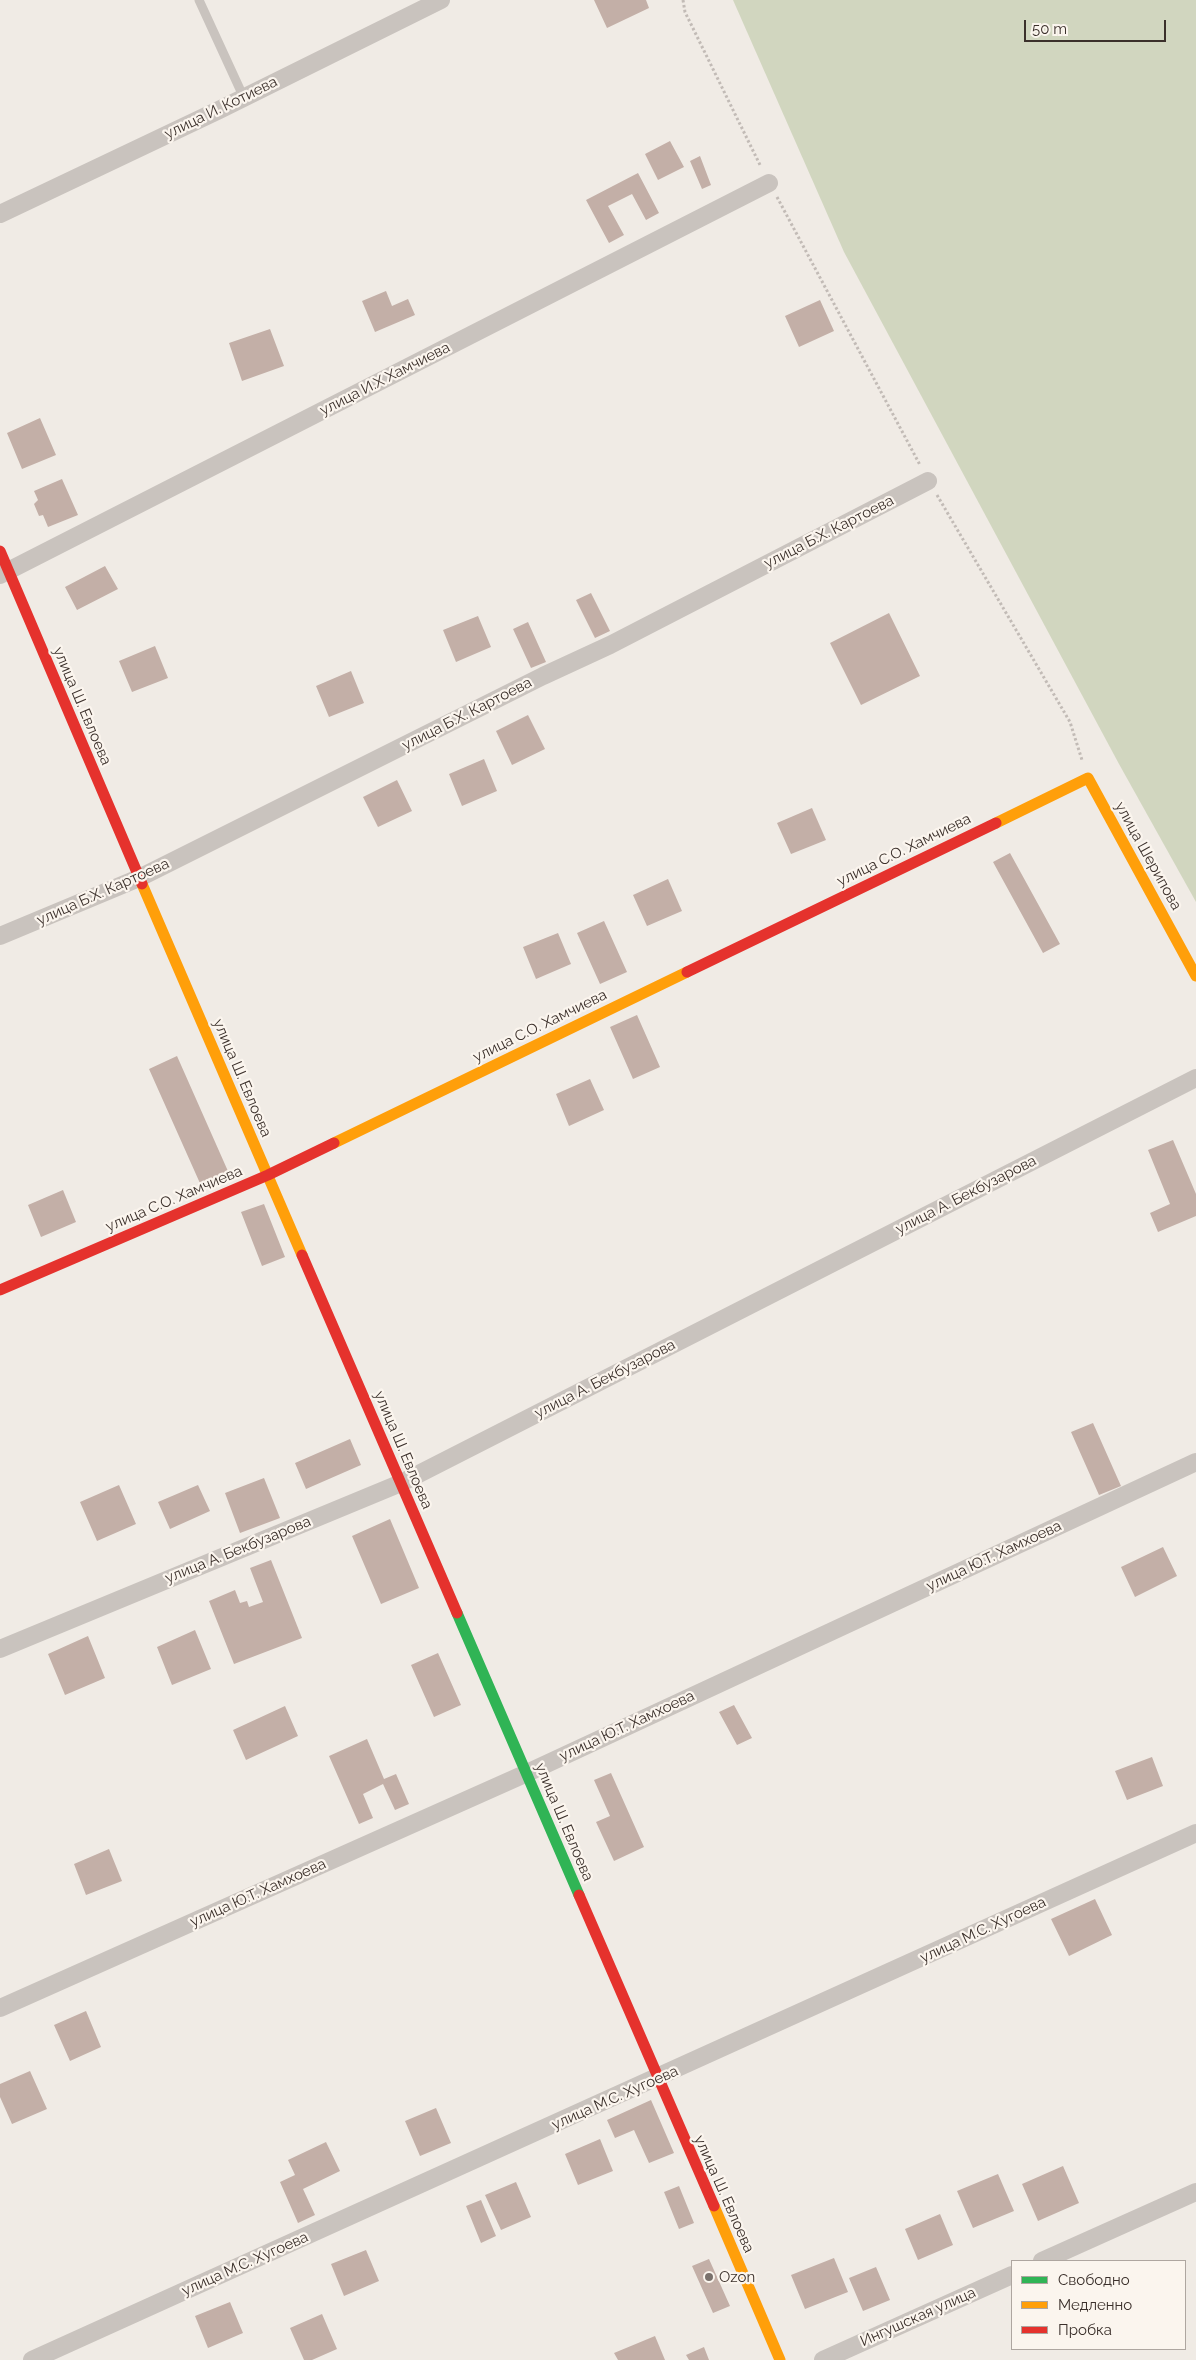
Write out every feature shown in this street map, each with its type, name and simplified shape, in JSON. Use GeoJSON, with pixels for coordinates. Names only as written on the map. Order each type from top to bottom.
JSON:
{"type":"FeatureCollection","features":[{"type":"Feature","properties":{"kind":"street","name":"улица И. Котиева"},"geometry":{"type":"LineString","coordinates":[[0,214],[244,98],[442,0]]}},
{"type":"Feature","properties":{"kind":"street","name":"улица И.Х Хамчиева"},"geometry":{"type":"LineString","coordinates":[[4,573],[769,183]]}},
{"type":"Feature","properties":{"kind":"street","name":"улица Б.Х. Картоева"},"geometry":{"type":"LineString","coordinates":[[0,936],[139,878],[543,676],[610,645],[928,481]]}},
{"type":"Feature","properties":{"kind":"street","name":"улица Ш. Евлоева"},"geometry":{"type":"LineString","coordinates":[[0,551],[4,573],[268,1175],[780,2360]]}},
{"type":"Feature","properties":{"kind":"street","name":"улица Шерипова"},"geometry":{"type":"LineString","coordinates":[[1088,778],[1196,976]]}},
{"type":"Feature","properties":{"kind":"street","name":"улица С.О. Хамчиева"},"geometry":{"type":"LineString","coordinates":[[0,1290],[268,1175],[1088,778]]}},
{"type":"Feature","properties":{"kind":"street","name":"улица А. Бекбузарова"},"geometry":{"type":"LineString","coordinates":[[0,1648],[401,1482],[1196,1078]]}},
{"type":"Feature","properties":{"kind":"street","name":"улица Ю.Т. Хамхоева"},"geometry":{"type":"LineString","coordinates":[[0,2008],[527,1773],[1196,1462]]}},
{"type":"Feature","properties":{"kind":"street","name":"улица М.С. Хугоева"},"geometry":{"type":"LineString","coordinates":[[32,2360],[1196,1833]]}},
{"type":"Feature","properties":{"kind":"street"},"geometry":{"type":"LineString","coordinates":[[1044,2260],[1196,2192]]}},
{"type":"Feature","properties":{"kind":"street","name":"Ингушская улица"},"geometry":{"type":"LineString","coordinates":[[823,2360],[1011,2275]]}},
{"type":"Feature","properties":{"kind":"lane"},"geometry":{"type":"LineString","coordinates":[[199,0],[244,98]]}},
{"type":"Feature","properties":{"kind":"path"},"geometry":{"type":"LineString","coordinates":[[683,0],[685,12],[769,183],[928,481],[1070,722],[1088,778]]}},
{"type":"Feature","properties":{"kind":"green space"},"geometry":{"type":"Polygon","coordinates":[[[733,0],[1196,0],[1196,902],[1119,764],[844,252],[733,0]]]}},
{"type":"Feature","properties":{"kind":"building"},"geometry":{"type":"Polygon","coordinates":[[[594,0],[646,0],[649,8],[607,28],[594,0]]]}},
{"type":"Feature","properties":{"kind":"building"},"geometry":{"type":"Polygon","coordinates":[[[670,141],[684,167],[658,180],[645,154],[670,141]]]}},
{"type":"Feature","properties":{"kind":"building"},"geometry":{"type":"Polygon","coordinates":[[[700,156],[711,185],[702,189],[690,161],[700,156]]]}},
{"type":"Feature","properties":{"kind":"building"},"geometry":{"type":"Polygon","coordinates":[[[638,173],[659,213],[646,220],[632,194],[608,206],[624,235],[609,243],[586,200],[638,173]]]}},
{"type":"Feature","properties":{"kind":"building"},"geometry":{"type":"Polygon","coordinates":[[[386,291],[392,306],[408,299],[415,315],[375,332],[362,301],[386,291]]]}},
{"type":"Feature","properties":{"kind":"building"},"geometry":{"type":"Polygon","coordinates":[[[820,300],[834,331],[799,347],[785,316],[820,300]]]}},
{"type":"Feature","properties":{"kind":"building"},"geometry":{"type":"Polygon","coordinates":[[[270,329],[284,366],[242,381],[229,343],[270,329]]]}},
{"type":"Feature","properties":{"kind":"building"},"geometry":{"type":"Polygon","coordinates":[[[40,418],[56,455],[22,469],[7,433],[40,418]]]}},
{"type":"Feature","properties":{"kind":"building"},"geometry":{"type":"Polygon","coordinates":[[[62,479],[78,515],[48,527],[43,515],[39,516],[34,504],[38,500],[34,491],[62,479]]]}},
{"type":"Feature","properties":{"kind":"building"},"geometry":{"type":"Polygon","coordinates":[[[105,566],[118,589],[77,610],[65,587],[105,566]]]}},
{"type":"Feature","properties":{"kind":"building"},"geometry":{"type":"Polygon","coordinates":[[[591,593],[610,631],[595,638],[576,600],[591,593]]]}},
{"type":"Feature","properties":{"kind":"building"},"geometry":{"type":"Polygon","coordinates":[[[889,613],[920,676],[861,705],[830,643],[889,613]]]}},
{"type":"Feature","properties":{"kind":"building"},"geometry":{"type":"Polygon","coordinates":[[[478,616],[491,647],[456,662],[443,630],[478,616]]]}},
{"type":"Feature","properties":{"kind":"building"},"geometry":{"type":"Polygon","coordinates":[[[528,622],[546,662],[531,668],[513,629],[528,622]]]}},
{"type":"Feature","properties":{"kind":"building"},"geometry":{"type":"Polygon","coordinates":[[[155,646],[168,678],[132,692],[119,661],[155,646]]]}},
{"type":"Feature","properties":{"kind":"building"},"geometry":{"type":"Polygon","coordinates":[[[351,671],[364,703],[329,717],[316,686],[351,671]]]}},
{"type":"Feature","properties":{"kind":"building"},"geometry":{"type":"Polygon","coordinates":[[[528,715],[545,749],[512,765],[496,731],[528,715]]]}},
{"type":"Feature","properties":{"kind":"building"},"geometry":{"type":"Polygon","coordinates":[[[484,759],[497,791],[462,806],[449,774],[484,759]]]}},
{"type":"Feature","properties":{"kind":"building"},"geometry":{"type":"Polygon","coordinates":[[[397,780],[412,811],[378,827],[363,797],[397,780]]]}},
{"type":"Feature","properties":{"kind":"building"},"geometry":{"type":"Polygon","coordinates":[[[812,808],[826,840],[791,854],[777,823],[812,808]]]}},
{"type":"Feature","properties":{"kind":"building"},"geometry":{"type":"Polygon","coordinates":[[[1010,853],[1060,944],[1043,953],[993,862],[1010,853]]]}},
{"type":"Feature","properties":{"kind":"building"},"geometry":{"type":"Polygon","coordinates":[[[668,879],[682,911],[647,926],[633,895],[668,879]]]}},
{"type":"Feature","properties":{"kind":"building"},"geometry":{"type":"Polygon","coordinates":[[[604,921],[627,972],[600,984],[577,933],[604,921]]]}},
{"type":"Feature","properties":{"kind":"building"},"geometry":{"type":"Polygon","coordinates":[[[558,933],[571,964],[536,979],[523,947],[558,933]]]}},
{"type":"Feature","properties":{"kind":"building"},"geometry":{"type":"Polygon","coordinates":[[[637,1015],[660,1067],[633,1079],[610,1027],[637,1015]]]}},
{"type":"Feature","properties":{"kind":"building"},"geometry":{"type":"Polygon","coordinates":[[[177,1056],[231,1178],[203,1190],[149,1069],[177,1056]]]}},
{"type":"Feature","properties":{"kind":"building"},"geometry":{"type":"Polygon","coordinates":[[[590,1079],[604,1110],[569,1126],[556,1094],[590,1079]]]}},
{"type":"Feature","properties":{"kind":"building"},"geometry":{"type":"Polygon","coordinates":[[[1173,1140],[1196,1194],[1196,1216],[1158,1232],[1150,1213],[1170,1204],[1148,1150],[1173,1140]]]}},
{"type":"Feature","properties":{"kind":"building"},"geometry":{"type":"Polygon","coordinates":[[[63,1190],[76,1222],[41,1237],[28,1205],[63,1190]]]}},
{"type":"Feature","properties":{"kind":"building"},"geometry":{"type":"Polygon","coordinates":[[[264,1204],[285,1257],[262,1266],[241,1212],[264,1204]]]}},
{"type":"Feature","properties":{"kind":"building"},"geometry":{"type":"Polygon","coordinates":[[[1093,1423],[1121,1486],[1099,1495],[1071,1432],[1093,1423]]]}},
{"type":"Feature","properties":{"kind":"building"},"geometry":{"type":"Polygon","coordinates":[[[350,1439],[361,1465],[306,1489],[295,1463],[350,1439]]]}},
{"type":"Feature","properties":{"kind":"building"},"geometry":{"type":"Polygon","coordinates":[[[264,1478],[280,1518],[240,1533],[225,1493],[264,1478]]]}},
{"type":"Feature","properties":{"kind":"building"},"geometry":{"type":"Polygon","coordinates":[[[119,1485],[136,1524],[97,1541],[80,1502],[119,1485]]]}},
{"type":"Feature","properties":{"kind":"building"},"geometry":{"type":"Polygon","coordinates":[[[198,1485],[210,1511],[170,1529],[158,1502],[198,1485]]]}},
{"type":"Feature","properties":{"kind":"building"},"geometry":{"type":"Polygon","coordinates":[[[390,1519],[419,1588],[381,1604],[352,1536],[390,1519]]]}},
{"type":"Feature","properties":{"kind":"building"},"geometry":{"type":"Polygon","coordinates":[[[1163,1547],[1177,1576],[1135,1597],[1121,1567],[1163,1547]]]}},
{"type":"Feature","properties":{"kind":"building"},"geometry":{"type":"Polygon","coordinates":[[[271,1560],[302,1638],[234,1664],[209,1601],[235,1590],[240,1603],[247,1601],[249,1607],[263,1602],[250,1568],[271,1560]]]}},
{"type":"Feature","properties":{"kind":"building"},"geometry":{"type":"Polygon","coordinates":[[[195,1630],[211,1669],[172,1685],[157,1647],[195,1630]]]}},
{"type":"Feature","properties":{"kind":"building"},"geometry":{"type":"Polygon","coordinates":[[[88,1636],[105,1678],[65,1695],[48,1654],[88,1636]]]}},
{"type":"Feature","properties":{"kind":"building"},"geometry":{"type":"Polygon","coordinates":[[[438,1653],[461,1705],[434,1717],[411,1665],[438,1653]]]}},
{"type":"Feature","properties":{"kind":"building"},"geometry":{"type":"Polygon","coordinates":[[[734,1705],[752,1738],[737,1745],[719,1712],[734,1705]]]}},
{"type":"Feature","properties":{"kind":"building"},"geometry":{"type":"Polygon","coordinates":[[[285,1706],[298,1736],[246,1760],[233,1730],[285,1706]]]}},
{"type":"Feature","properties":{"kind":"building"},"geometry":{"type":"Polygon","coordinates":[[[367,1739],[384,1779],[396,1774],[409,1804],[395,1810],[383,1784],[363,1794],[373,1818],[359,1824],[329,1756],[367,1739]]]}},
{"type":"Feature","properties":{"kind":"building"},"geometry":{"type":"Polygon","coordinates":[[[1152,1757],[1163,1786],[1127,1800],[1115,1771],[1152,1757]]]}},
{"type":"Feature","properties":{"kind":"building"},"geometry":{"type":"Polygon","coordinates":[[[611,1773],[644,1847],[614,1861],[596,1822],[610,1816],[594,1780],[611,1773]]]}},
{"type":"Feature","properties":{"kind":"building"},"geometry":{"type":"Polygon","coordinates":[[[109,1849],[122,1881],[86,1895],[74,1864],[109,1849]]]}},
{"type":"Feature","properties":{"kind":"building"},"geometry":{"type":"Polygon","coordinates":[[[1095,1899],[1112,1935],[1069,1956],[1051,1919],[1095,1899]]]}},
{"type":"Feature","properties":{"kind":"building"},"geometry":{"type":"Polygon","coordinates":[[[86,2011],[101,2047],[70,2061],[54,2025],[86,2011]]]}},
{"type":"Feature","properties":{"kind":"building"},"geometry":{"type":"Polygon","coordinates":[[[30,2071],[47,2109],[12,2124],[0,2097],[0,2084],[30,2071]]]}},
{"type":"Feature","properties":{"kind":"building"},"geometry":{"type":"Polygon","coordinates":[[[651,2100],[674,2153],[649,2163],[634,2130],[615,2138],[607,2120],[651,2100]]]}},
{"type":"Feature","properties":{"kind":"building"},"geometry":{"type":"Polygon","coordinates":[[[436,2108],[451,2143],[420,2156],[405,2121],[436,2108]]]}},
{"type":"Feature","properties":{"kind":"building"},"geometry":{"type":"Polygon","coordinates":[[[600,2139],[613,2171],[578,2185],[565,2154],[600,2139]]]}},
{"type":"Feature","properties":{"kind":"building"},"geometry":{"type":"Polygon","coordinates":[[[326,2142],[340,2171],[303,2189],[315,2215],[298,2223],[280,2182],[295,2175],[288,2160],[326,2142]]]}},
{"type":"Feature","properties":{"kind":"building"},"geometry":{"type":"Polygon","coordinates":[[[1063,2166],[1079,2203],[1038,2221],[1022,2184],[1063,2166]]]}},
{"type":"Feature","properties":{"kind":"building"},"geometry":{"type":"Polygon","coordinates":[[[998,2174],[1014,2211],[973,2228],[957,2191],[998,2174]]]}},
{"type":"Feature","properties":{"kind":"building"},"geometry":{"type":"Polygon","coordinates":[[[516,2182],[531,2217],[501,2230],[485,2195],[516,2182]]]}},
{"type":"Feature","properties":{"kind":"building"},"geometry":{"type":"Polygon","coordinates":[[[679,2186],[694,2223],[679,2229],[664,2192],[679,2186]]]}},
{"type":"Feature","properties":{"kind":"building"},"geometry":{"type":"Polygon","coordinates":[[[481,2200],[496,2236],[481,2243],[466,2206],[481,2200]]]}},
{"type":"Feature","properties":{"kind":"building"},"geometry":{"type":"Polygon","coordinates":[[[940,2214],[953,2245],[918,2260],[905,2229],[940,2214]]]}},
{"type":"Feature","properties":{"kind":"building"},"geometry":{"type":"Polygon","coordinates":[[[366,2250],[379,2281],[344,2296],[331,2264],[366,2250]]]}},
{"type":"Feature","properties":{"kind":"building"},"geometry":{"type":"Polygon","coordinates":[[[834,2258],[848,2292],[805,2309],[791,2275],[834,2258]]]}},
{"type":"Feature","properties":{"kind":"building"},"geometry":{"type":"Polygon","coordinates":[[[709,2259],[730,2306],[713,2313],[692,2266],[709,2259]]]}},
{"type":"Feature","properties":{"kind":"building"},"geometry":{"type":"Polygon","coordinates":[[[876,2267],[890,2300],[863,2311],[849,2278],[876,2267]]]}},
{"type":"Feature","properties":{"kind":"building"},"geometry":{"type":"Polygon","coordinates":[[[230,2302],[243,2333],[208,2348],[195,2316],[230,2302]]]}},
{"type":"Feature","properties":{"kind":"building"},"geometry":{"type":"Polygon","coordinates":[[[322,2314],[337,2349],[312,2360],[304,2360],[290,2328],[322,2314]]]}},
{"type":"Feature","properties":{"kind":"building"},"geometry":{"type":"Polygon","coordinates":[[[655,2336],[665,2360],[618,2360],[614,2353],[655,2336]]]}},
{"type":"Feature","properties":{"kind":"building"},"geometry":{"type":"Polygon","coordinates":[[[704,2347],[709,2360],[689,2360],[686,2355],[704,2347]]]}},
{"type":"Feature","properties":{"kind":"traffic: fast"},"geometry":{"type":"LineString","coordinates":[[457,1613],[579,1895]]}},
{"type":"Feature","properties":{"kind":"traffic: slow"},"geometry":{"type":"LineString","coordinates":[[996,823],[1088,778],[1196,976]]}},
{"type":"Feature","properties":{"kind":"traffic: slow"},"geometry":{"type":"LineString","coordinates":[[142,884],[302,1255]]}},
{"type":"Feature","properties":{"kind":"traffic: slow"},"geometry":{"type":"LineString","coordinates":[[334,1143],[687,972]]}},
{"type":"Feature","properties":{"kind":"traffic: slow"},"geometry":{"type":"LineString","coordinates":[[714,2206],[780,2360]]}},
{"type":"Feature","properties":{"kind":"traffic: jam"},"geometry":{"type":"LineString","coordinates":[[0,551],[142,884]]}},
{"type":"Feature","properties":{"kind":"traffic: jam"},"geometry":{"type":"LineString","coordinates":[[687,972],[996,823]]}},
{"type":"Feature","properties":{"kind":"traffic: jam"},"geometry":{"type":"LineString","coordinates":[[0,1290],[268,1175],[334,1143]]}},
{"type":"Feature","properties":{"kind":"traffic: jam"},"geometry":{"type":"LineString","coordinates":[[302,1255],[457,1613]]}},
{"type":"Feature","properties":{"kind":"traffic: jam"},"geometry":{"type":"LineString","coordinates":[[579,1895],[714,2206]]}},
{"type":"Feature","properties":{"kind":"place","name":"Ozon"},"geometry":{"type":"Point","coordinates":[709,2277]}}]}
